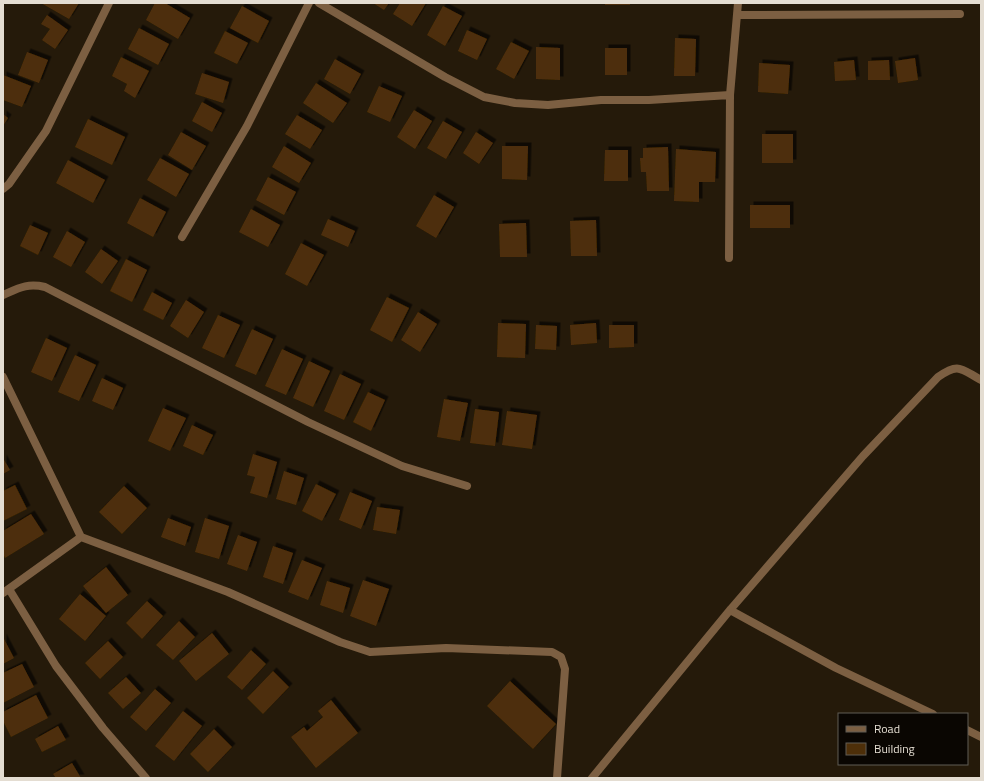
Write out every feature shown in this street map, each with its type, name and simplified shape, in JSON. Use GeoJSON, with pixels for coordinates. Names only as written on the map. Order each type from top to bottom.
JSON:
{"type":"FeatureCollection","features":[{"type":"Feature","properties":{"kind":"street"},"geometry":{"type":"LineString","coordinates":[[3,189],[9,184],[46,131],[110,3]]}},
{"type":"Feature","properties":{"kind":"street"},"geometry":{"type":"LineString","coordinates":[[182,237],[247,126],[309,3]]}},
{"type":"Feature","properties":{"kind":"street"},"geometry":{"type":"LineString","coordinates":[[319,3],[445,77],[484,97],[515,103],[548,105],[601,100],[649,100],[730,95]]}},
{"type":"Feature","properties":{"kind":"street"},"geometry":{"type":"LineString","coordinates":[[729,258],[730,95],[738,3]]}},
{"type":"Feature","properties":{"kind":"street"},"geometry":{"type":"LineString","coordinates":[[737,15],[960,14]]}},
{"type":"Feature","properties":{"kind":"street"},"geometry":{"type":"LineString","coordinates":[[3,295],[32,284],[45,287],[308,422],[402,466],[467,486]]}},
{"type":"Feature","properties":{"kind":"street"},"geometry":{"type":"LineString","coordinates":[[592,778],[730,610],[863,456],[938,377],[950,368],[958,367],[981,380]]}},
{"type":"Feature","properties":{"kind":"street"},"geometry":{"type":"LineString","coordinates":[[3,377],[81,537],[228,592],[340,642],[370,652],[446,648],[552,652],[561,657],[564,669],[557,778]]}},
{"type":"Feature","properties":{"kind":"street"},"geometry":{"type":"LineString","coordinates":[[81,537],[6,591],[56,666],[103,728],[146,778]]}},
{"type":"Feature","properties":{"kind":"street"},"geometry":{"type":"LineString","coordinates":[[730,610],[836,668],[931,713]]}},
{"type":"Feature","properties":{"kind":"street"},"geometry":{"type":"LineString","coordinates":[[968,730],[981,737]]}},
{"type":"Feature","properties":{"kind":"building"},"geometry":{"type":"Polygon","coordinates":[[[41,3],[79,3],[69,19],[41,3]]]}},
{"type":"Feature","properties":{"kind":"building"},"geometry":{"type":"Polygon","coordinates":[[[155,3],[165,3],[190,18],[178,39],[146,20],[155,3]]]}},
{"type":"Feature","properties":{"kind":"building"},"geometry":{"type":"Polygon","coordinates":[[[373,3],[389,3],[384,10],[373,3]]]}},
{"type":"Feature","properties":{"kind":"building"},"geometry":{"type":"Polygon","coordinates":[[[400,3],[426,3],[412,26],[393,14],[400,3]]]}},
{"type":"Feature","properties":{"kind":"building"},"geometry":{"type":"Polygon","coordinates":[[[605,3],[630,3],[630,5],[605,5],[605,3]]]}},
{"type":"Feature","properties":{"kind":"building"},"geometry":{"type":"Polygon","coordinates":[[[242,6],[269,21],[258,43],[230,28],[242,6]]]}},
{"type":"Feature","properties":{"kind":"building"},"geometry":{"type":"Polygon","coordinates":[[[443,6],[462,16],[445,46],[427,35],[443,6]]]}},
{"type":"Feature","properties":{"kind":"building"},"geometry":{"type":"Polygon","coordinates":[[[47,15],[68,30],[55,49],[42,40],[50,29],[41,24],[47,15]]]}},
{"type":"Feature","properties":{"kind":"building"},"geometry":{"type":"Polygon","coordinates":[[[139,28],[169,44],[158,65],[128,49],[139,28]]]}},
{"type":"Feature","properties":{"kind":"building"},"geometry":{"type":"Polygon","coordinates":[[[467,30],[487,39],[477,60],[458,51],[467,30]]]}},
{"type":"Feature","properties":{"kind":"building"},"geometry":{"type":"Polygon","coordinates":[[[225,31],[248,43],[237,64],[214,53],[225,31]]]}},
{"type":"Feature","properties":{"kind":"building"},"geometry":{"type":"Polygon","coordinates":[[[675,38],[696,39],[695,76],[674,76],[675,38]]]}},
{"type":"Feature","properties":{"kind":"building"},"geometry":{"type":"Polygon","coordinates":[[[511,42],[529,51],[514,79],[496,69],[511,42]]]}},
{"type":"Feature","properties":{"kind":"building"},"geometry":{"type":"Polygon","coordinates":[[[536,47],[560,48],[560,80],[536,79],[536,47]]]}},
{"type":"Feature","properties":{"kind":"building"},"geometry":{"type":"Polygon","coordinates":[[[605,48],[627,48],[627,75],[605,75],[605,48]]]}},
{"type":"Feature","properties":{"kind":"building"},"geometry":{"type":"Polygon","coordinates":[[[27,52],[48,60],[39,83],[18,75],[27,52]]]}},
{"type":"Feature","properties":{"kind":"building"},"geometry":{"type":"Polygon","coordinates":[[[121,57],[149,71],[135,98],[124,91],[127,84],[112,76],[121,57]]]}},
{"type":"Feature","properties":{"kind":"building"},"geometry":{"type":"Polygon","coordinates":[[[915,58],[918,80],[898,83],[895,61],[915,58]]]}},
{"type":"Feature","properties":{"kind":"building"},"geometry":{"type":"Polygon","coordinates":[[[335,59],[361,74],[350,94],[324,79],[335,59]]]}},
{"type":"Feature","properties":{"kind":"building"},"geometry":{"type":"Polygon","coordinates":[[[854,60],[856,80],[835,81],[834,62],[854,60]]]}},
{"type":"Feature","properties":{"kind":"building"},"geometry":{"type":"Polygon","coordinates":[[[889,60],[890,80],[868,80],[868,61],[889,60]]]}},
{"type":"Feature","properties":{"kind":"building"},"geometry":{"type":"Polygon","coordinates":[[[759,63],[790,65],[788,94],[758,92],[759,63]]]}},
{"type":"Feature","properties":{"kind":"building"},"geometry":{"type":"Polygon","coordinates":[[[202,73],[229,82],[223,103],[195,94],[202,73]]]}},
{"type":"Feature","properties":{"kind":"building"},"geometry":{"type":"Polygon","coordinates":[[[3,75],[31,86],[22,107],[3,100],[3,75]]]}},
{"type":"Feature","properties":{"kind":"building"},"geometry":{"type":"Polygon","coordinates":[[[316,83],[347,103],[333,123],[303,103],[316,83]]]}},
{"type":"Feature","properties":{"kind":"building"},"geometry":{"type":"Polygon","coordinates":[[[379,86],[402,96],[390,122],[367,112],[379,86]]]}},
{"type":"Feature","properties":{"kind":"building"},"geometry":{"type":"Polygon","coordinates":[[[202,102],[222,113],[212,132],[192,121],[202,102]]]}},
{"type":"Feature","properties":{"kind":"building"},"geometry":{"type":"Polygon","coordinates":[[[414,110],[432,121],[415,149],[397,137],[414,110]]]}},
{"type":"Feature","properties":{"kind":"building"},"geometry":{"type":"Polygon","coordinates":[[[3,114],[8,118],[3,126],[3,114]]]}},
{"type":"Feature","properties":{"kind":"building"},"geometry":{"type":"Polygon","coordinates":[[[297,115],[322,130],[310,149],[285,134],[297,115]]]}},
{"type":"Feature","properties":{"kind":"building"},"geometry":{"type":"Polygon","coordinates":[[[88,119],[125,137],[112,165],[75,147],[88,119]]]}},
{"type":"Feature","properties":{"kind":"building"},"geometry":{"type":"Polygon","coordinates":[[[443,121],[462,132],[446,159],[427,148],[443,121]]]}},
{"type":"Feature","properties":{"kind":"building"},"geometry":{"type":"Polygon","coordinates":[[[181,132],[206,146],[192,170],[168,155],[181,132]]]}},
{"type":"Feature","properties":{"kind":"building"},"geometry":{"type":"Polygon","coordinates":[[[476,132],[493,143],[479,164],[463,153],[476,132]]]}},
{"type":"Feature","properties":{"kind":"building"},"geometry":{"type":"Polygon","coordinates":[[[762,134],[793,134],[793,163],[762,163],[762,134]]]}},
{"type":"Feature","properties":{"kind":"building"},"geometry":{"type":"Polygon","coordinates":[[[284,146],[311,163],[299,183],[272,167],[284,146]]]}},
{"type":"Feature","properties":{"kind":"building"},"geometry":{"type":"Polygon","coordinates":[[[502,146],[528,146],[527,180],[502,179],[502,146]]]}},
{"type":"Feature","properties":{"kind":"building"},"geometry":{"type":"Polygon","coordinates":[[[668,147],[669,191],[647,191],[646,172],[641,172],[640,158],[643,158],[643,148],[668,147]]]}},
{"type":"Feature","properties":{"kind":"building"},"geometry":{"type":"Polygon","coordinates":[[[676,149],[716,152],[715,182],[699,182],[699,202],[674,201],[676,149]]]}},
{"type":"Feature","properties":{"kind":"building"},"geometry":{"type":"Polygon","coordinates":[[[605,150],[628,150],[628,181],[604,181],[605,150]]]}},
{"type":"Feature","properties":{"kind":"building"},"geometry":{"type":"Polygon","coordinates":[[[160,158],[189,174],[176,197],[147,180],[160,158]]]}},
{"type":"Feature","properties":{"kind":"building"},"geometry":{"type":"Polygon","coordinates":[[[68,160],[105,180],[93,203],[56,183],[68,160]]]}},
{"type":"Feature","properties":{"kind":"building"},"geometry":{"type":"Polygon","coordinates":[[[268,177],[296,192],[284,215],[256,200],[268,177]]]}},
{"type":"Feature","properties":{"kind":"building"},"geometry":{"type":"Polygon","coordinates":[[[434,195],[454,207],[436,238],[416,226],[434,195]]]}},
{"type":"Feature","properties":{"kind":"building"},"geometry":{"type":"Polygon","coordinates":[[[140,198],[166,212],[153,237],[127,223],[140,198]]]}},
{"type":"Feature","properties":{"kind":"building"},"geometry":{"type":"Polygon","coordinates":[[[750,205],[790,205],[790,228],[750,228],[750,205]]]}},
{"type":"Feature","properties":{"kind":"building"},"geometry":{"type":"Polygon","coordinates":[[[251,209],[280,225],[268,247],[239,232],[251,209]]]}},
{"type":"Feature","properties":{"kind":"building"},"geometry":{"type":"Polygon","coordinates":[[[328,219],[355,231],[348,247],[321,235],[328,219]]]}},
{"type":"Feature","properties":{"kind":"building"},"geometry":{"type":"Polygon","coordinates":[[[596,220],[597,256],[571,256],[570,221],[596,220]]]}},
{"type":"Feature","properties":{"kind":"building"},"geometry":{"type":"Polygon","coordinates":[[[526,223],[527,257],[500,257],[499,224],[526,223]]]}},
{"type":"Feature","properties":{"kind":"building"},"geometry":{"type":"Polygon","coordinates":[[[30,225],[48,233],[38,255],[20,246],[30,225]]]}},
{"type":"Feature","properties":{"kind":"building"},"geometry":{"type":"Polygon","coordinates":[[[67,231],[85,242],[71,267],[53,257],[67,231]]]}},
{"type":"Feature","properties":{"kind":"building"},"geometry":{"type":"Polygon","coordinates":[[[301,243],[324,255],[307,286],[285,274],[301,243]]]}},
{"type":"Feature","properties":{"kind":"building"},"geometry":{"type":"Polygon","coordinates":[[[101,249],[118,261],[102,284],[85,272],[101,249]]]}},
{"type":"Feature","properties":{"kind":"building"},"geometry":{"type":"Polygon","coordinates":[[[126,259],[147,270],[132,302],[110,291],[126,259]]]}},
{"type":"Feature","properties":{"kind":"building"},"geometry":{"type":"Polygon","coordinates":[[[152,292],[172,303],[163,320],[143,310],[152,292]]]}},
{"type":"Feature","properties":{"kind":"building"},"geometry":{"type":"Polygon","coordinates":[[[387,297],[409,308],[392,342],[370,330],[387,297]]]}},
{"type":"Feature","properties":{"kind":"building"},"geometry":{"type":"Polygon","coordinates":[[[186,300],[204,312],[188,338],[170,326],[186,300]]]}},
{"type":"Feature","properties":{"kind":"building"},"geometry":{"type":"Polygon","coordinates":[[[418,312],[437,324],[420,352],[401,340],[418,312]]]}},
{"type":"Feature","properties":{"kind":"building"},"geometry":{"type":"Polygon","coordinates":[[[218,315],[240,325],[224,358],[202,348],[218,315]]]}},
{"type":"Feature","properties":{"kind":"building"},"geometry":{"type":"Polygon","coordinates":[[[498,323],[526,324],[525,358],[497,357],[498,323]]]}},
{"type":"Feature","properties":{"kind":"building"},"geometry":{"type":"Polygon","coordinates":[[[596,323],[597,343],[571,345],[570,325],[596,323]]]}},
{"type":"Feature","properties":{"kind":"building"},"geometry":{"type":"Polygon","coordinates":[[[536,325],[557,326],[556,350],[535,349],[536,325]]]}},
{"type":"Feature","properties":{"kind":"building"},"geometry":{"type":"Polygon","coordinates":[[[609,325],[634,325],[634,347],[609,348],[609,325]]]}},
{"type":"Feature","properties":{"kind":"building"},"geometry":{"type":"Polygon","coordinates":[[[252,329],[273,339],[256,375],[235,366],[252,329]]]}},
{"type":"Feature","properties":{"kind":"building"},"geometry":{"type":"Polygon","coordinates":[[[46,338],[67,348],[52,381],[31,372],[46,338]]]}},
{"type":"Feature","properties":{"kind":"building"},"geometry":{"type":"Polygon","coordinates":[[[282,349],[303,359],[286,395],[265,386],[282,349]]]}},
{"type":"Feature","properties":{"kind":"building"},"geometry":{"type":"Polygon","coordinates":[[[75,355],[96,365],[79,401],[58,392],[75,355]]]}},
{"type":"Feature","properties":{"kind":"building"},"geometry":{"type":"Polygon","coordinates":[[[309,361],[330,371],[313,407],[293,398],[309,361]]]}},
{"type":"Feature","properties":{"kind":"building"},"geometry":{"type":"Polygon","coordinates":[[[340,374],[361,384],[344,420],[324,411],[340,374]]]}},
{"type":"Feature","properties":{"kind":"building"},"geometry":{"type":"Polygon","coordinates":[[[102,378],[123,388],[113,410],[92,401],[102,378]]]}},
{"type":"Feature","properties":{"kind":"building"},"geometry":{"type":"Polygon","coordinates":[[[368,392],[385,400],[371,431],[353,422],[368,392]]]}},
{"type":"Feature","properties":{"kind":"building"},"geometry":{"type":"Polygon","coordinates":[[[444,399],[468,403],[460,441],[437,437],[444,399]]]}},
{"type":"Feature","properties":{"kind":"building"},"geometry":{"type":"Polygon","coordinates":[[[163,408],[186,418],[170,451],[148,441],[163,408]]]}},
{"type":"Feature","properties":{"kind":"building"},"geometry":{"type":"Polygon","coordinates":[[[475,409],[499,412],[495,446],[470,443],[475,409]]]}},
{"type":"Feature","properties":{"kind":"building"},"geometry":{"type":"Polygon","coordinates":[[[507,411],[537,415],[532,449],[502,445],[507,411]]]}},
{"type":"Feature","properties":{"kind":"building"},"geometry":{"type":"Polygon","coordinates":[[[192,425],[213,435],[203,455],[183,446],[192,425]]]}},
{"type":"Feature","properties":{"kind":"building"},"geometry":{"type":"Polygon","coordinates":[[[253,454],[277,462],[267,498],[250,493],[255,477],[247,475],[253,454]]]}},
{"type":"Feature","properties":{"kind":"building"},"geometry":{"type":"Polygon","coordinates":[[[3,458],[10,470],[3,474],[3,458]]]}},
{"type":"Feature","properties":{"kind":"building"},"geometry":{"type":"Polygon","coordinates":[[[284,471],[304,478],[296,505],[276,499],[284,471]]]}},
{"type":"Feature","properties":{"kind":"building"},"geometry":{"type":"Polygon","coordinates":[[[316,484],[336,494],[322,521],[302,511],[316,484]]]}},
{"type":"Feature","properties":{"kind":"building"},"geometry":{"type":"Polygon","coordinates":[[[15,485],[27,509],[3,521],[3,491],[15,485]]]}},
{"type":"Feature","properties":{"kind":"building"},"geometry":{"type":"Polygon","coordinates":[[[124,486],[147,508],[122,534],[99,512],[124,486]]]}},
{"type":"Feature","properties":{"kind":"building"},"geometry":{"type":"Polygon","coordinates":[[[350,492],[372,501],[361,529],[339,520],[350,492]]]}},
{"type":"Feature","properties":{"kind":"building"},"geometry":{"type":"Polygon","coordinates":[[[377,507],[400,510],[396,534],[373,530],[377,507]]]}},
{"type":"Feature","properties":{"kind":"building"},"geometry":{"type":"Polygon","coordinates":[[[31,514],[44,534],[5,558],[3,554],[3,531],[31,514]]]}},
{"type":"Feature","properties":{"kind":"building"},"geometry":{"type":"Polygon","coordinates":[[[168,518],[191,527],[185,546],[161,537],[168,518]]]}},
{"type":"Feature","properties":{"kind":"building"},"geometry":{"type":"Polygon","coordinates":[[[205,518],[229,526],[219,559],[195,552],[205,518]]]}},
{"type":"Feature","properties":{"kind":"building"},"geometry":{"type":"Polygon","coordinates":[[[238,535],[257,542],[247,571],[227,564],[238,535]]]}},
{"type":"Feature","properties":{"kind":"building"},"geometry":{"type":"Polygon","coordinates":[[[273,546],[293,553],[283,584],[263,577],[273,546]]]}},
{"type":"Feature","properties":{"kind":"building"},"geometry":{"type":"Polygon","coordinates":[[[302,560],[322,568],[308,600],[288,592],[302,560]]]}},
{"type":"Feature","properties":{"kind":"building"},"geometry":{"type":"Polygon","coordinates":[[[106,567],[128,595],[106,613],[83,586],[106,567]]]}},
{"type":"Feature","properties":{"kind":"building"},"geometry":{"type":"Polygon","coordinates":[[[363,580],[389,589],[376,626],[350,616],[363,580]]]}},
{"type":"Feature","properties":{"kind":"building"},"geometry":{"type":"Polygon","coordinates":[[[327,581],[350,588],[343,613],[320,605],[327,581]]]}},
{"type":"Feature","properties":{"kind":"building"},"geometry":{"type":"Polygon","coordinates":[[[80,594],[106,616],[85,641],[59,619],[80,594]]]}},
{"type":"Feature","properties":{"kind":"building"},"geometry":{"type":"Polygon","coordinates":[[[147,601],[163,616],[142,639],[126,623],[147,601]]]}},
{"type":"Feature","properties":{"kind":"building"},"geometry":{"type":"Polygon","coordinates":[[[179,621],[195,637],[173,660],[156,645],[179,621]]]}},
{"type":"Feature","properties":{"kind":"building"},"geometry":{"type":"Polygon","coordinates":[[[212,633],[229,654],[196,681],[179,661],[212,633]]]}},
{"type":"Feature","properties":{"kind":"building"},"geometry":{"type":"Polygon","coordinates":[[[3,637],[14,658],[3,664],[3,637]]]}},
{"type":"Feature","properties":{"kind":"building"},"geometry":{"type":"Polygon","coordinates":[[[108,641],[123,657],[100,679],[85,663],[108,641]]]}},
{"type":"Feature","properties":{"kind":"building"},"geometry":{"type":"Polygon","coordinates":[[[251,650],[266,664],[242,690],[227,677],[251,650]]]}},
{"type":"Feature","properties":{"kind":"building"},"geometry":{"type":"Polygon","coordinates":[[[22,664],[34,687],[3,703],[3,673],[22,664]]]}},
{"type":"Feature","properties":{"kind":"building"},"geometry":{"type":"Polygon","coordinates":[[[273,671],[289,687],[263,714],[247,698],[273,671]]]}},
{"type":"Feature","properties":{"kind":"building"},"geometry":{"type":"Polygon","coordinates":[[[126,677],[141,693],[123,709],[108,693],[126,677]]]}},
{"type":"Feature","properties":{"kind":"building"},"geometry":{"type":"Polygon","coordinates":[[[510,681],[556,724],[533,749],[487,706],[510,681]]]}},
{"type":"Feature","properties":{"kind":"building"},"geometry":{"type":"Polygon","coordinates":[[[155,689],[171,703],[146,731],[130,717],[155,689]]]}},
{"type":"Feature","properties":{"kind":"building"},"geometry":{"type":"Polygon","coordinates":[[[36,695],[48,718],[11,737],[3,721],[3,712],[36,695]]]}},
{"type":"Feature","properties":{"kind":"building"},"geometry":{"type":"Polygon","coordinates":[[[331,700],[358,733],[316,768],[291,737],[304,727],[307,731],[323,717],[318,711],[331,700]]]}},
{"type":"Feature","properties":{"kind":"building"},"geometry":{"type":"Polygon","coordinates":[[[183,711],[202,726],[174,761],[155,746],[183,711]]]}},
{"type":"Feature","properties":{"kind":"building"},"geometry":{"type":"Polygon","coordinates":[[[58,726],[66,740],[42,752],[35,739],[58,726]]]}},
{"type":"Feature","properties":{"kind":"building"},"geometry":{"type":"Polygon","coordinates":[[[214,729],[232,747],[208,772],[190,754],[214,729]]]}},
{"type":"Feature","properties":{"kind":"building"},"geometry":{"type":"Polygon","coordinates":[[[72,763],[81,778],[56,778],[53,774],[72,763]]]}}]}
